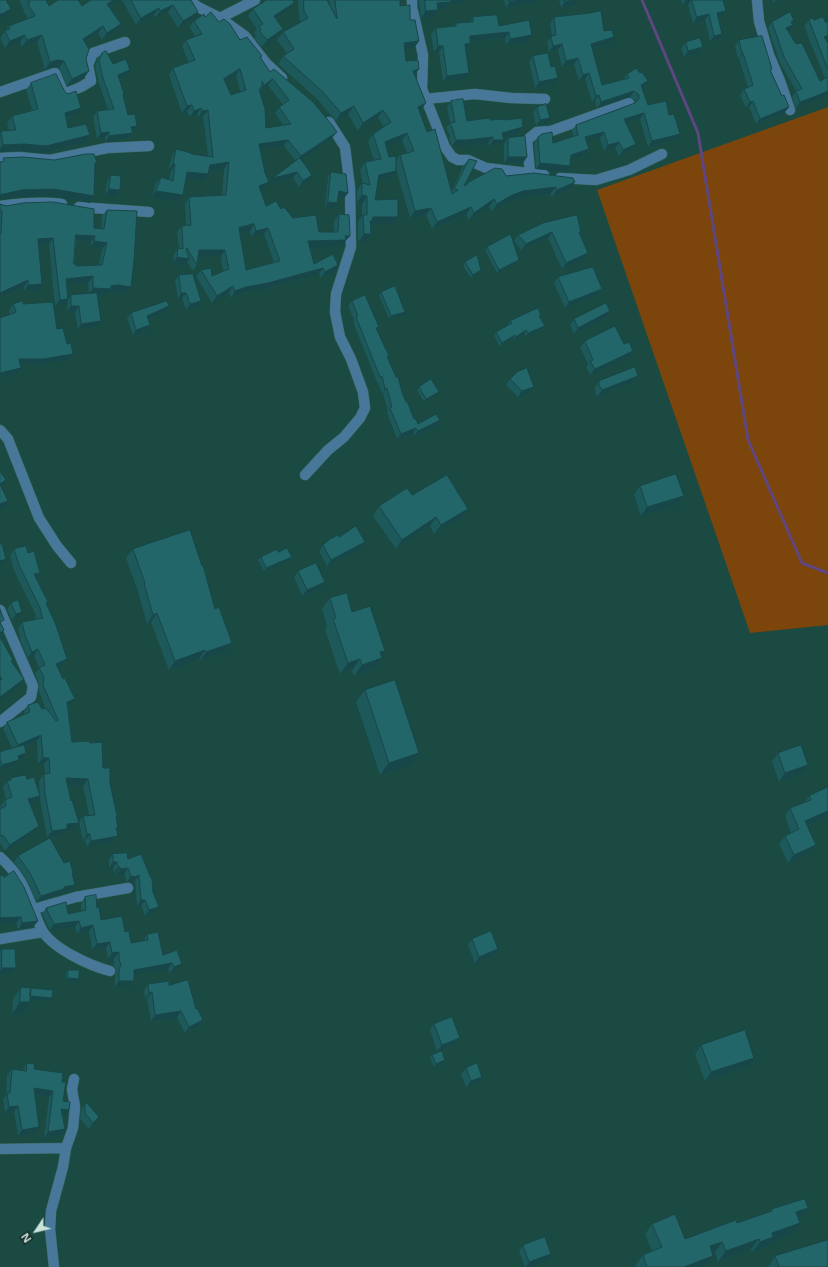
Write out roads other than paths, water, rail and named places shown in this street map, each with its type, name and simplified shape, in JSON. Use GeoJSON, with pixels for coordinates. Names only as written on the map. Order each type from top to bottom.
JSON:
{"type":"FeatureCollection","features":[{"type":"Feature","properties":{"kind":"street"},"geometry":{"type":"LineString","coordinates":[[188,0],[220,18],[245,36],[266,63],[288,84]]}},
{"type":"Feature","properties":{"kind":"street"},"geometry":{"type":"LineString","coordinates":[[220,18],[255,0]]}},
{"type":"Feature","properties":{"kind":"street"},"geometry":{"type":"LineString","coordinates":[[412,0],[412,7],[423,55],[422,89],[445,147],[452,156],[458,160],[468,160],[486,168],[530,173],[556,178],[596,180],[629,170],[662,154]]}},
{"type":"Feature","properties":{"kind":"street"},"geometry":{"type":"LineString","coordinates":[[757,0],[759,21],[790,110]]}},
{"type":"Feature","properties":{"kind":"street"},"geometry":{"type":"LineString","coordinates":[[0,92],[55,73],[64,94],[91,81],[88,65],[93,53],[125,42]]}},
{"type":"Feature","properties":{"kind":"street"},"geometry":{"type":"LineString","coordinates":[[425,99],[476,94],[511,98],[545,99]]}},
{"type":"Feature","properties":{"kind":"street"},"geometry":{"type":"LineString","coordinates":[[530,173],[527,140],[537,132],[551,131],[629,103]]}},
{"type":"Feature","properties":{"kind":"street"},"geometry":{"type":"LineString","coordinates":[[305,475],[328,450],[344,437],[360,418],[365,408],[363,392],[351,359],[340,336],[335,312],[336,294],[352,240],[347,153],[340,137],[324,115]]}},
{"type":"Feature","properties":{"kind":"street"},"geometry":{"type":"LineString","coordinates":[[0,158],[50,160],[107,148],[149,146]]}},
{"type":"Feature","properties":{"kind":"street"},"geometry":{"type":"LineString","coordinates":[[0,206],[18,203],[49,202],[89,209],[150,212]]}},
{"type":"Feature","properties":{"kind":"street"},"geometry":{"type":"LineString","coordinates":[[0,430],[8,439],[39,518],[57,546],[71,564]]}},
{"type":"Feature","properties":{"kind":"street"},"geometry":{"type":"LineString","coordinates":[[0,610],[33,686],[31,697],[0,722]]}},
{"type":"Feature","properties":{"kind":"street"},"geometry":{"type":"LineString","coordinates":[[0,857],[20,879],[30,898],[43,932],[52,942],[65,951],[96,967],[110,971]]}},
{"type":"Feature","properties":{"kind":"street"},"geometry":{"type":"LineString","coordinates":[[34,909],[76,897],[128,888]]}},
{"type":"Feature","properties":{"kind":"street"},"geometry":{"type":"LineString","coordinates":[[0,939],[43,932]]}},
{"type":"Feature","properties":{"kind":"street"},"geometry":{"type":"LineString","coordinates":[[54,1267],[50,1229],[51,1211],[63,1167],[66,1148],[73,1128],[75,1107],[72,1089],[74,1079]]}},
{"type":"Feature","properties":{"kind":"street"},"geometry":{"type":"LineString","coordinates":[[0,1149],[66,1148]]}},
{"type":"Feature","properties":{"kind":"waterway"},"geometry":{"type":"LineString","coordinates":[[642,0],[698,133],[748,440],[802,563],[828,573]]}}]}
